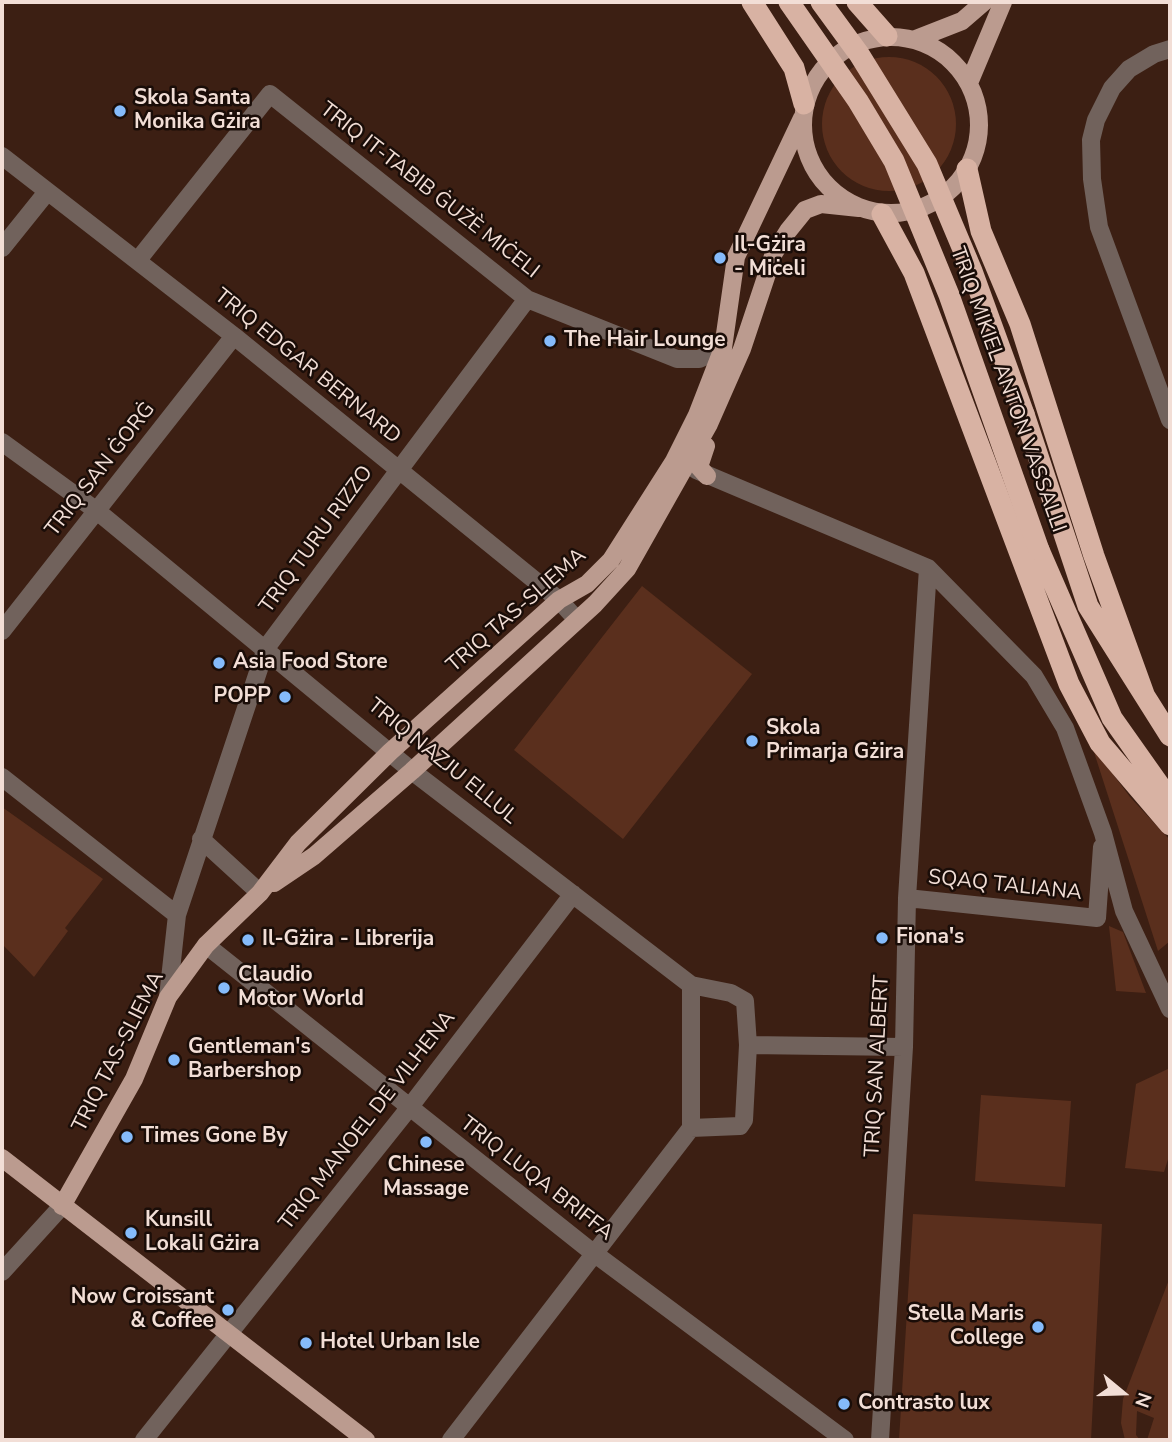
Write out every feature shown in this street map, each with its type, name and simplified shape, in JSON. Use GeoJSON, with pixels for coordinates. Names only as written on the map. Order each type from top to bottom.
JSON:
{"type":"FeatureCollection","features":[{"type":"Feature","properties":{"kind":"highway"},"geometry":{"type":"LineString","coordinates":[[752,2],[793,68],[803,111]]}},
{"type":"Feature","properties":{"kind":"highway","name":"TRIQ MIKIEL ANTON VASSALLI"},"geometry":{"type":"LineString","coordinates":[[789,2],[835,66],[894,161],[962,330],[1039,550],[1112,718],[1170,800]]}},
{"type":"Feature","properties":{"kind":"highway","name":"TRIQ MIKIEL ANTON VASSALLI"},"geometry":{"type":"LineString","coordinates":[[821,2],[859,54],[927,164],[972,271],[1024,414],[1088,606],[1170,736]]}},
{"type":"Feature","properties":{"kind":"highway"},"geometry":{"type":"LineString","coordinates":[[857,2],[887,36]]}},
{"type":"Feature","properties":{"kind":"highway"},"geometry":{"type":"LineString","coordinates":[[967,169],[981,231],[1020,324],[1094,556],[1144,694]]}},
{"type":"Feature","properties":{"kind":"highway"},"geometry":{"type":"LineString","coordinates":[[882,214],[914,273],[1069,684],[1100,743],[1170,825]]}},
{"type":"Feature","properties":{"kind":"main road"},"geometry":{"type":"LineString","coordinates":[[916,39],[962,21],[984,2]]}},
{"type":"Feature","properties":{"kind":"main road"},"geometry":{"type":"LineString","coordinates":[[969,83],[1003,2]]}},
{"type":"Feature","properties":{"kind":"main road"},"geometry":{"type":"LineString","coordinates":[[887,36],[916,39],[947,56],[969,83],[980,128],[967,169],[944,196],[915,211],[882,214],[859,208],[829,189],[809,160],[803,111],[821,70],[850,46],[887,36]]}},
{"type":"Feature","properties":{"kind":"main road","name":"TRIQ TAS-SLIEMA"},"geometry":{"type":"LineString","coordinates":[[62,1206],[134,1079],[168,997],[206,945],[260,893],[298,843],[390,752],[559,600],[587,584],[611,560],[674,461],[697,415],[723,348],[736,257],[803,111]]}},
{"type":"Feature","properties":{"kind":"main road","name":"TRIQ TAS-SLIEMA"},"geometry":{"type":"LineString","coordinates":[[260,893],[314,856],[412,771],[577,620],[627,569],[709,424],[742,349],[775,253],[796,220],[805,210],[821,204],[859,208]]}},
{"type":"Feature","properties":{"kind":"main road","name":"TRIQ TAS-SLIEMA"},"geometry":{"type":"LineString","coordinates":[[707,476],[699,467],[702,454],[743,360],[742,349]]}},
{"type":"Feature","properties":{"kind":"main road"},"geometry":{"type":"LineString","coordinates":[[2,1158],[366,1440]]}},
{"type":"Feature","properties":{"kind":"street"},"geometry":{"type":"LineString","coordinates":[[1170,49],[1154,54],[1129,69],[1112,88],[1096,120],[1091,140],[1092,179],[1099,227],[1170,420]]}},
{"type":"Feature","properties":{"kind":"street","name":"TRIQ IT-TABIB ĠUŻÈ MIĊELI"},"geometry":{"type":"LineString","coordinates":[[138,260],[270,94],[527,299],[677,359],[699,359],[723,348]]}},
{"type":"Feature","properties":{"kind":"street","name":"TRIQ EDGAR BERNARD"},"geometry":{"type":"LineString","coordinates":[[2,156],[234,336],[559,600],[577,620]]}},
{"type":"Feature","properties":{"kind":"street"},"geometry":{"type":"LineString","coordinates":[[2,248],[47,192]]}},
{"type":"Feature","properties":{"kind":"street","name":"TRIQ TURU RIZZO"},"geometry":{"type":"LineString","coordinates":[[168,997],[177,915],[266,648],[527,299]]}},
{"type":"Feature","properties":{"kind":"street","name":"TRIQ SAN ĠORĠ"},"geometry":{"type":"LineString","coordinates":[[2,631],[234,336]]}},
{"type":"Feature","properties":{"kind":"street","name":"TRIQ NAZJU ELLUL"},"geometry":{"type":"LineString","coordinates":[[2,442],[97,511],[412,771],[691,985]]}},
{"type":"Feature","properties":{"kind":"street"},"geometry":{"type":"LineString","coordinates":[[686,466],[928,568],[1034,677],[1065,729],[1103,833],[1124,911],[1170,1009]]}},
{"type":"Feature","properties":{"kind":"street","name":"TRIQ SAN ALBERT"},"geometry":{"type":"LineString","coordinates":[[880,1440],[904,1047],[907,898],[928,568]]}},
{"type":"Feature","properties":{"kind":"street"},"geometry":{"type":"LineString","coordinates":[[2,777],[177,915]]}},
{"type":"Feature","properties":{"kind":"street","name":"SQAQ TALIANA"},"geometry":{"type":"LineString","coordinates":[[907,898],[1097,918],[1103,833]]}},
{"type":"Feature","properties":{"kind":"street"},"geometry":{"type":"LineString","coordinates":[[201,839],[260,893]]}},
{"type":"Feature","properties":{"kind":"street","name":"TRIQ MANOEL DE VILHENA"},"geometry":{"type":"LineString","coordinates":[[144,1440],[409,1108],[573,894]]}},
{"type":"Feature","properties":{"kind":"street","name":"TRIQ LUQA BRIFFA"},"geometry":{"type":"LineString","coordinates":[[206,945],[593,1253],[839,1439]]}},
{"type":"Feature","properties":{"kind":"street"},"geometry":{"type":"LineString","coordinates":[[451,1440],[691,1128],[691,985],[731,992],[745,1001],[748,1045],[744,1120],[740,1126],[691,1128]]}},
{"type":"Feature","properties":{"kind":"street"},"geometry":{"type":"LineString","coordinates":[[748,1045],[904,1047]]}},
{"type":"Feature","properties":{"kind":"street","name":"TRIQ TAS-SLIEMA"},"geometry":{"type":"LineString","coordinates":[[2,1272],[62,1206]]}},
{"type":"Feature","properties":{"kind":"shaded area"},"geometry":{"type":"Polygon","coordinates":[[[889,57],[915,62],[937,76],[951,98],[956,124],[951,150],[937,172],[915,186],[889,191],[863,186],[841,172],[827,150],[822,124],[827,98],[841,76],[863,62],[889,57]]]}},
{"type":"Feature","properties":{"kind":"shaded area"},"geometry":{"type":"Polygon","coordinates":[[[642,586],[752,674],[623,839],[514,750],[642,586]]]}},
{"type":"Feature","properties":{"kind":"shaded area"},"geometry":{"type":"Polygon","coordinates":[[[1092,746],[1130,797],[1170,840],[1170,941],[1158,951],[1092,746]]]}},
{"type":"Feature","properties":{"kind":"shaded area"},"geometry":{"type":"Polygon","coordinates":[[[2,807],[103,879],[65,928],[68,931],[34,977],[2,944],[2,807]]]}},
{"type":"Feature","properties":{"kind":"shaded area"},"geometry":{"type":"Polygon","coordinates":[[[1109,926],[1123,932],[1146,993],[1116,991],[1109,926]]]}},
{"type":"Feature","properties":{"kind":"shaded area"},"geometry":{"type":"Polygon","coordinates":[[[1170,1068],[1170,1153],[1164,1172],[1125,1168],[1136,1084],[1170,1068]]]}},
{"type":"Feature","properties":{"kind":"shaded area"},"geometry":{"type":"Polygon","coordinates":[[[981,1095],[1071,1101],[1065,1187],[975,1181],[981,1095]]]}},
{"type":"Feature","properties":{"kind":"shaded area"},"geometry":{"type":"Polygon","coordinates":[[[913,1214],[1102,1224],[1091,1440],[899,1440],[913,1214]]]}},
{"type":"Feature","properties":{"kind":"shaded area"},"geometry":{"type":"Polygon","coordinates":[[[1170,1277],[1170,1440],[1147,1440],[1154,1418],[1137,1411],[1136,1435],[1140,1440],[1125,1440],[1121,1423],[1123,1399],[1170,1277]]]}},
{"type":"Feature","properties":{"kind":"place","name":"Skola Santa Monika Gżira"},"geometry":{"type":"Point","coordinates":[120,111]}},
{"type":"Feature","properties":{"kind":"place","name":"Il-Gżira - Miċeli"},"geometry":{"type":"Point","coordinates":[720,258]}},
{"type":"Feature","properties":{"kind":"place","name":"The Hair Lounge"},"geometry":{"type":"Point","coordinates":[550,341]}},
{"type":"Feature","properties":{"kind":"place","name":"Asia Food Store"},"geometry":{"type":"Point","coordinates":[219,663]}},
{"type":"Feature","properties":{"kind":"place","name":"POPP"},"geometry":{"type":"Point","coordinates":[285,697]}},
{"type":"Feature","properties":{"kind":"place","name":"Skola Primarja Gżira"},"geometry":{"type":"Point","coordinates":[752,741]}},
{"type":"Feature","properties":{"kind":"place","name":"Fiona's"},"geometry":{"type":"Point","coordinates":[882,938]}},
{"type":"Feature","properties":{"kind":"place","name":"Il-Gżira - Librerija"},"geometry":{"type":"Point","coordinates":[248,940]}},
{"type":"Feature","properties":{"kind":"place","name":"Claudio Motor World"},"geometry":{"type":"Point","coordinates":[224,988]}},
{"type":"Feature","properties":{"kind":"place","name":"Gentleman's Barbershop"},"geometry":{"type":"Point","coordinates":[174,1060]}},
{"type":"Feature","properties":{"kind":"place","name":"Times Gone By"},"geometry":{"type":"Point","coordinates":[127,1137]}},
{"type":"Feature","properties":{"kind":"place","name":"Chinese Massage"},"geometry":{"type":"Point","coordinates":[426,1142]}},
{"type":"Feature","properties":{"kind":"place","name":"Kunsill Lokali Gżira"},"geometry":{"type":"Point","coordinates":[131,1233]}},
{"type":"Feature","properties":{"kind":"place","name":"Now Croissant & Coffee"},"geometry":{"type":"Point","coordinates":[228,1310]}},
{"type":"Feature","properties":{"kind":"place","name":"Stella Maris College"},"geometry":{"type":"Point","coordinates":[1038,1327]}},
{"type":"Feature","properties":{"kind":"place","name":"Hotel Urban Isle"},"geometry":{"type":"Point","coordinates":[306,1343]}},
{"type":"Feature","properties":{"kind":"place","name":"Contrasto lux"},"geometry":{"type":"Point","coordinates":[844,1404]}}]}
